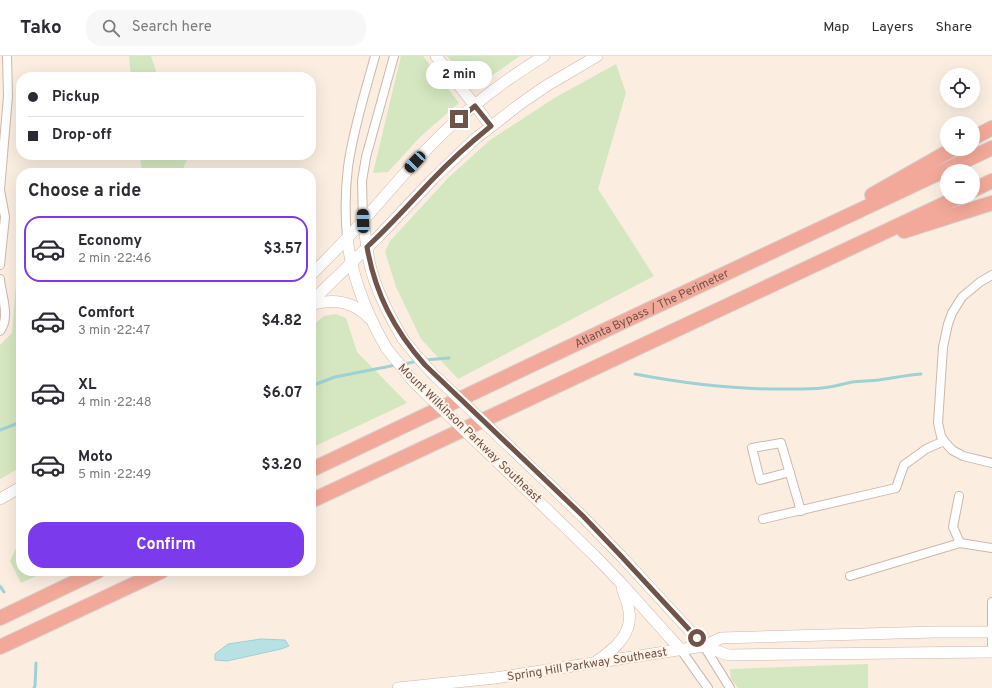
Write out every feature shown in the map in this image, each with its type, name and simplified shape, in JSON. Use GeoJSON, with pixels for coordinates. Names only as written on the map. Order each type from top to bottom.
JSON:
{"type":"FeatureCollection","features":[{"type":"Feature","properties":{"kind":"highway"},"geometry":{"type":"LineString","coordinates":[[980,134],[992,128]]}},
{"type":"Feature","properties":{"kind":"highway","name":"Atlanta Bypass / The Perimeter"},"geometry":{"type":"LineString","coordinates":[[316,468],[992,148]]}},
{"type":"Feature","properties":{"kind":"highway"},"geometry":{"type":"LineString","coordinates":[[780,248],[941,156]]}},
{"type":"Feature","properties":{"kind":"highway"},"geometry":{"type":"LineString","coordinates":[[980,187],[992,181]]}},
{"type":"Feature","properties":{"kind":"highway"},"geometry":{"type":"LineString","coordinates":[[852,247],[992,203]]}},
{"type":"Feature","properties":{"kind":"highway"},"geometry":{"type":"LineString","coordinates":[[316,499],[944,204]]}},
{"type":"Feature","properties":{"kind":"highway"},"geometry":{"type":"LineString","coordinates":[[0,618],[88,576]]}},
{"type":"Feature","properties":{"kind":"highway"},"geometry":{"type":"LineString","coordinates":[[0,647],[151,576]]}},
{"type":"Feature","properties":{"kind":"street"},"geometry":{"type":"LineString","coordinates":[[0,265],[5,217],[4,204],[0,190],[8,96],[7,56]]}},
{"type":"Feature","properties":{"kind":"street","name":"Mount Wilkinson Parkway Southeast"},"geometry":{"type":"LineString","coordinates":[[374,56],[352,145],[346,191],[346,225],[351,263],[355,278],[373,324],[387,349],[419,387],[579,539],[681,650]]}},
{"type":"Feature","properties":{"kind":"street","name":"Mount Wilkinson Parkway Southeast"},"geometry":{"type":"LineString","coordinates":[[394,56],[366,157],[362,181],[363,221],[370,262],[381,296],[395,325],[403,339],[433,374],[583,516],[704,646]]}},
{"type":"Feature","properties":{"kind":"street"},"geometry":{"type":"LineString","coordinates":[[436,56],[491,126]]}},
{"type":"Feature","properties":{"kind":"street"},"geometry":{"type":"LineString","coordinates":[[316,270],[444,132],[505,82],[544,56]]}},
{"type":"Feature","properties":{"kind":"street"},"geometry":{"type":"LineString","coordinates":[[316,297],[379,236],[433,179],[491,126],[546,86],[597,56]]}},
{"type":"Feature","properties":{"kind":"street"},"geometry":{"type":"LineString","coordinates":[[992,275],[980,282],[962,297],[952,313],[943,347],[938,423],[941,436],[952,450],[963,456],[992,462]]}},
{"type":"Feature","properties":{"kind":"street"},"geometry":{"type":"LineString","coordinates":[[0,278],[5,306],[3,327],[0,331]]}},
{"type":"Feature","properties":{"kind":"street"},"geometry":{"type":"LineString","coordinates":[[316,304],[323,302],[342,302],[350,304],[364,313],[373,324]]}},
{"type":"Feature","properties":{"kind":"street"},"geometry":{"type":"LineString","coordinates":[[763,519],[896,488],[904,465],[926,449],[944,441]]}},
{"type":"Feature","properties":{"kind":"street"},"geometry":{"type":"LineString","coordinates":[[790,472],[760,480],[752,448],[782,443],[801,510]]}},
{"type":"Feature","properties":{"kind":"street"},"geometry":{"type":"LineString","coordinates":[[0,499],[16,490]]}},
{"type":"Feature","properties":{"kind":"street"},"geometry":{"type":"LineString","coordinates":[[959,496],[954,527],[960,543]]}},
{"type":"Feature","properties":{"kind":"street"},"geometry":{"type":"LineString","coordinates":[[850,576],[960,543],[992,548]]}},
{"type":"Feature","properties":{"kind":"street"},"geometry":{"type":"LineString","coordinates":[[595,663],[618,643],[624,635],[629,623],[629,610],[620,582]]}},
{"type":"Feature","properties":{"kind":"street"},"geometry":{"type":"LineString","coordinates":[[992,602],[992,652]]}},
{"type":"Feature","properties":{"kind":"street","name":"Spring Hill Parkway Southeast"},"geometry":{"type":"LineString","coordinates":[[398,688],[495,678],[681,650],[704,646],[721,638],[936,632],[992,632]]}},
{"type":"Feature","properties":{"kind":"street"},"geometry":{"type":"LineString","coordinates":[[704,646],[730,688]]}},
{"type":"Feature","properties":{"kind":"street","name":"Spring Hill Parkway Southeast"},"geometry":{"type":"LineString","coordinates":[[704,646],[728,654],[992,652]]}},
{"type":"Feature","properties":{"kind":"street"},"geometry":{"type":"LineString","coordinates":[[681,650],[708,688]]}},
{"type":"Feature","properties":{"kind":"green space"},"geometry":{"type":"Polygon","coordinates":[[[129,56],[151,56],[156,72],[131,72],[129,56]]]}},
{"type":"Feature","properties":{"kind":"green space"},"geometry":{"type":"Polygon","coordinates":[[[401,56],[423,56],[459,103],[420,137],[388,172],[373,173],[401,56]]]}},
{"type":"Feature","properties":{"kind":"green space"},"geometry":{"type":"Polygon","coordinates":[[[447,56],[520,56],[474,88],[447,56]]]}},
{"type":"Feature","properties":{"kind":"green space"},"geometry":{"type":"Polygon","coordinates":[[[616,64],[626,93],[598,189],[654,276],[458,379],[421,339],[396,287],[385,252],[390,241],[449,177],[490,140],[556,97],[616,64]]]}},
{"type":"Feature","properties":{"kind":"green space"},"geometry":{"type":"Polygon","coordinates":[[[141,160],[187,160],[183,168],[141,168],[141,160]]]}},
{"type":"Feature","properties":{"kind":"green space"},"geometry":{"type":"Polygon","coordinates":[[[16,283],[16,470],[0,479],[0,345],[12,333],[16,283]]]}},
{"type":"Feature","properties":{"kind":"green space"},"geometry":{"type":"Polygon","coordinates":[[[336,314],[346,318],[357,352],[407,403],[316,446],[316,323],[324,316],[336,314]]]}},
{"type":"Feature","properties":{"kind":"green space"},"geometry":{"type":"Polygon","coordinates":[[[16,548],[16,573],[10,561],[16,548]]]}},
{"type":"Feature","properties":{"kind":"green space"},"geometry":{"type":"Polygon","coordinates":[[[18,576],[36,576],[21,583],[18,576]]]}},
{"type":"Feature","properties":{"kind":"green space"},"geometry":{"type":"Polygon","coordinates":[[[868,664],[868,688],[738,688],[731,679],[730,669],[868,664]]]}},
{"type":"Feature","properties":{"kind":"water"},"geometry":{"type":"Polygon","coordinates":[[[261,639],[285,640],[289,646],[227,661],[215,660],[215,654],[228,644],[261,639]]]}},
{"type":"Feature","properties":{"kind":"waterway"},"geometry":{"type":"LineString","coordinates":[[425,360],[449,358]]}},
{"type":"Feature","properties":{"kind":"waterway"},"geometry":{"type":"LineString","coordinates":[[404,364],[418,361]]}},
{"type":"Feature","properties":{"kind":"waterway"},"geometry":{"type":"LineString","coordinates":[[316,384],[335,377],[396,365]]}},
{"type":"Feature","properties":{"kind":"waterway"},"geometry":{"type":"LineString","coordinates":[[635,374],[714,386],[772,389],[822,388],[852,382],[921,374]]}},
{"type":"Feature","properties":{"kind":"waterway"},"geometry":{"type":"LineString","coordinates":[[0,430],[16,424]]}},
{"type":"Feature","properties":{"kind":"waterway"},"geometry":{"type":"LineString","coordinates":[[0,586],[4,592]]}},
{"type":"Feature","properties":{"kind":"waterway"},"geometry":{"type":"LineString","coordinates":[[34,688],[36,663]]}},
{"type":"Feature","properties":{"kind":"route"},"geometry":{"type":"LineString","coordinates":[[459,119],[475,106],[491,126],[468,145],[367,247],[373,273],[381,296],[403,339],[433,374],[583,516],[697,638]]}}]}
